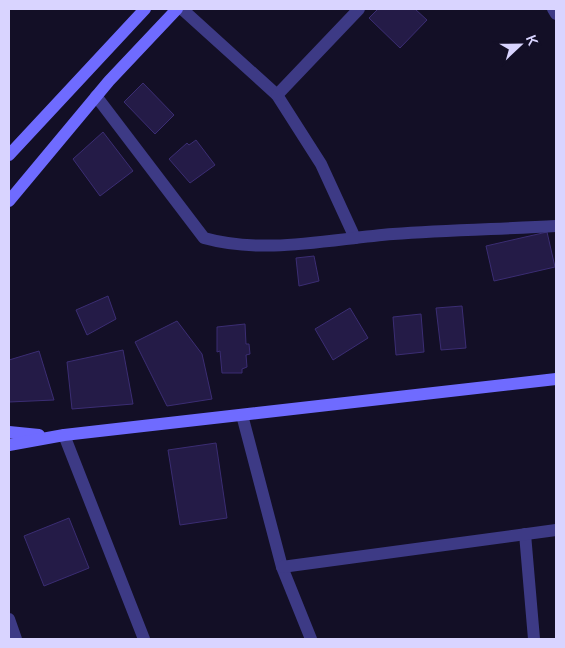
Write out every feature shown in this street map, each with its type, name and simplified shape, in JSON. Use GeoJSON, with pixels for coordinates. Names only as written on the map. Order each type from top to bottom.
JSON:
{"type":"FeatureCollection","features":[{"type":"Feature","properties":{"kind":"street"},"geometry":{"type":"LineString","coordinates":[[9,155],[146,9]]}},
{"type":"Feature","properties":{"kind":"street"},"geometry":{"type":"LineString","coordinates":[[9,201],[96,96],[177,9]]}},
{"type":"Feature","properties":{"kind":"street"},"geometry":{"type":"LineString","coordinates":[[182,9],[277,95],[321,164],[355,238]]}},
{"type":"Feature","properties":{"kind":"street"},"geometry":{"type":"LineString","coordinates":[[277,95],[359,9]]}},
{"type":"Feature","properties":{"kind":"street"},"geometry":{"type":"LineString","coordinates":[[553,9],[556,14]]}},
{"type":"Feature","properties":{"kind":"street"},"geometry":{"type":"LineString","coordinates":[[96,96],[204,238],[224,244],[276,246],[355,238],[556,226]]}},
{"type":"Feature","properties":{"kind":"street"},"geometry":{"type":"LineString","coordinates":[[9,445],[51,436],[556,379]]}},
{"type":"Feature","properties":{"kind":"street"},"geometry":{"type":"LineString","coordinates":[[242,415],[282,567],[311,639]]}},
{"type":"Feature","properties":{"kind":"street"},"geometry":{"type":"LineString","coordinates":[[9,432],[51,436]]}},
{"type":"Feature","properties":{"kind":"street"},"geometry":{"type":"LineString","coordinates":[[64,435],[144,639]]}},
{"type":"Feature","properties":{"kind":"street"},"geometry":{"type":"LineString","coordinates":[[282,567],[556,530]]}},
{"type":"Feature","properties":{"kind":"street"},"geometry":{"type":"LineString","coordinates":[[525,534],[534,639]]}},
{"type":"Feature","properties":{"kind":"street"},"geometry":{"type":"LineString","coordinates":[[9,619],[16,639]]}},
{"type":"Feature","properties":{"kind":"building"},"geometry":{"type":"Polygon","coordinates":[[[378,9],[415,9],[427,20],[400,48],[369,18],[378,9]]]}},
{"type":"Feature","properties":{"kind":"building"},"geometry":{"type":"Polygon","coordinates":[[[143,83],[174,115],[155,134],[124,102],[143,83]]]}},
{"type":"Feature","properties":{"kind":"building"},"geometry":{"type":"Polygon","coordinates":[[[103,132],[133,171],[100,196],[73,159],[103,132]]]}},
{"type":"Feature","properties":{"kind":"building"},"geometry":{"type":"Polygon","coordinates":[[[196,140],[215,165],[190,183],[169,159],[187,143],[189,145],[196,140]]]}},
{"type":"Feature","properties":{"kind":"building"},"geometry":{"type":"Polygon","coordinates":[[[547,232],[555,267],[494,281],[486,246],[547,232]]]}},
{"type":"Feature","properties":{"kind":"building"},"geometry":{"type":"Polygon","coordinates":[[[314,256],[319,281],[299,286],[296,258],[314,256]]]}},
{"type":"Feature","properties":{"kind":"building"},"geometry":{"type":"Polygon","coordinates":[[[108,296],[116,319],[87,335],[76,310],[108,296]]]}},
{"type":"Feature","properties":{"kind":"building"},"geometry":{"type":"Polygon","coordinates":[[[462,306],[466,348],[441,350],[436,308],[462,306]]]}},
{"type":"Feature","properties":{"kind":"building"},"geometry":{"type":"Polygon","coordinates":[[[350,308],[368,338],[333,360],[315,329],[350,308]]]}},
{"type":"Feature","properties":{"kind":"building"},"geometry":{"type":"Polygon","coordinates":[[[421,314],[424,352],[396,355],[393,317],[421,314]]]}},
{"type":"Feature","properties":{"kind":"building"},"geometry":{"type":"Polygon","coordinates":[[[177,321],[202,354],[212,399],[167,406],[135,342],[177,321]]]}},
{"type":"Feature","properties":{"kind":"building"},"geometry":{"type":"Polygon","coordinates":[[[245,324],[246,344],[249,344],[250,354],[246,355],[247,367],[242,369],[242,373],[222,373],[220,351],[217,352],[217,327],[245,324]]]}},
{"type":"Feature","properties":{"kind":"building"},"geometry":{"type":"Polygon","coordinates":[[[123,350],[133,404],[72,409],[67,362],[123,350]]]}},
{"type":"Feature","properties":{"kind":"building"},"geometry":{"type":"Polygon","coordinates":[[[39,351],[54,400],[9,402],[9,360],[39,351]]]}},
{"type":"Feature","properties":{"kind":"building"},"geometry":{"type":"Polygon","coordinates":[[[216,443],[227,518],[180,525],[168,450],[216,443]]]}},
{"type":"Feature","properties":{"kind":"building"},"geometry":{"type":"Polygon","coordinates":[[[69,518],[89,568],[44,586],[24,536],[69,518]]]}}]}
